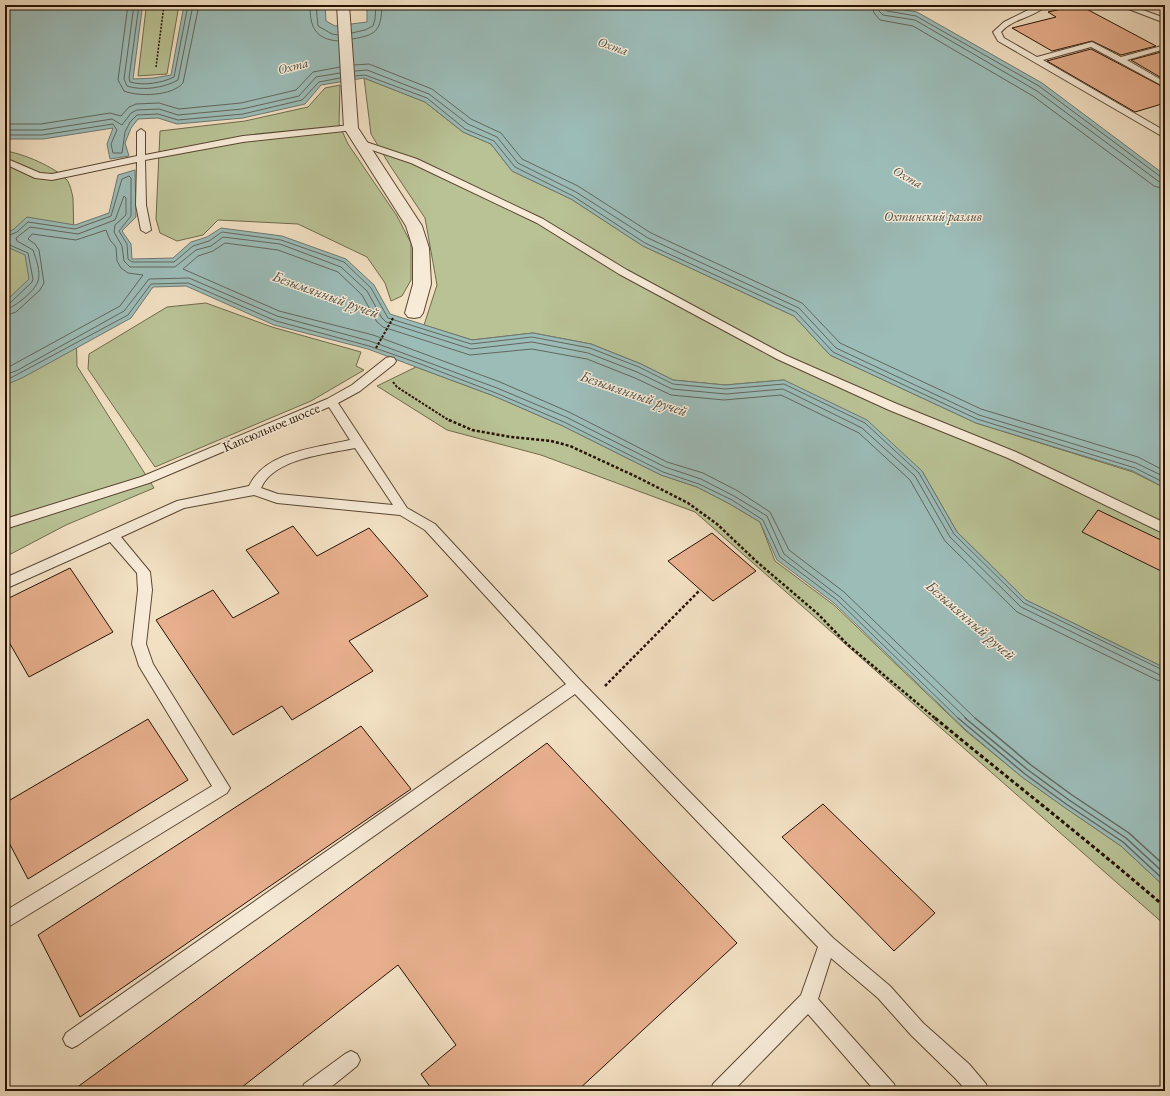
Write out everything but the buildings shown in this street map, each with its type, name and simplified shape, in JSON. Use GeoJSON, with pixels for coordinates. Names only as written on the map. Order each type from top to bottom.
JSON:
{"type":"FeatureCollection","features":[{"type":"Feature","properties":{"kind":"street"},"geometry":{"type":"LineString","coordinates":[[343,5],[351,128],[414,226],[421,248],[422,284],[414,313]]}},
{"type":"Feature","properties":{"kind":"lane"},"geometry":{"type":"LineString","coordinates":[[1043,5],[1036,11],[1002,25],[997,32],[1001,39],[1165,135]]}},
{"type":"Feature","properties":{"kind":"lane"},"geometry":{"type":"LineString","coordinates":[[1122,5],[1165,21]]}},
{"type":"Feature","properties":{"kind":"lane"},"geometry":{"type":"LineString","coordinates":[[1035,60],[1092,44],[1165,85]]}},
{"type":"Feature","properties":{"kind":"lane"},"geometry":{"type":"LineString","coordinates":[[1120,60],[1165,47]]}},
{"type":"Feature","properties":{"kind":"lane"},"geometry":{"type":"LineString","coordinates":[[5,161],[38,176],[52,177],[90,168],[243,139],[351,128]]}},
{"type":"Feature","properties":{"kind":"lane"},"geometry":{"type":"LineString","coordinates":[[141,132],[141,205],[146,230]]}},
{"type":"Feature","properties":{"kind":"lane"},"geometry":{"type":"LineString","coordinates":[[360,143],[414,161],[540,221],[623,272],[781,357],[893,407],[1012,455],[1165,528]]}},
{"type":"Feature","properties":{"kind":"lane","name":"Капсюльное шоссе"},"geometry":{"type":"LineString","coordinates":[[5,524],[145,480],[331,402],[356,388],[381,370],[390,361]]}},
{"type":"Feature","properties":{"kind":"lane"},"geometry":{"type":"LineString","coordinates":[[331,402],[403,511]]}},
{"type":"Feature","properties":{"kind":"lane"},"geometry":{"type":"LineString","coordinates":[[254,490],[262,474],[276,464],[299,456],[358,443]]}},
{"type":"Feature","properties":{"kind":"lane"},"geometry":{"type":"LineString","coordinates":[[5,584],[181,504],[254,490],[277,498],[403,511],[430,526],[576,685],[827,944],[884,992],[917,1029],[962,1070],[978,1091]]}},
{"type":"Feature","properties":{"kind":"lane"},"geometry":{"type":"LineString","coordinates":[[5,921],[222,788],[146,666],[139,644],[145,590],[143,572],[112,535]]}},
{"type":"Feature","properties":{"kind":"lane"},"geometry":{"type":"LineString","coordinates":[[72,1039],[576,685]]}},
{"type":"Feature","properties":{"kind":"lane"},"geometry":{"type":"LineString","coordinates":[[720,1091],[808,1001],[827,944]]}},
{"type":"Feature","properties":{"kind":"lane"},"geometry":{"type":"LineString","coordinates":[[808,1001],[887,1091]]}},
{"type":"Feature","properties":{"kind":"lane"},"geometry":{"type":"LineString","coordinates":[[311,1091],[351,1060]]}},
{"type":"Feature","properties":{"kind":"path"},"geometry":{"type":"LineString","coordinates":[[156,67],[164,5]]}},
{"type":"Feature","properties":{"kind":"path"},"geometry":{"type":"LineString","coordinates":[[376,348],[395,315]]}},
{"type":"Feature","properties":{"kind":"path"},"geometry":{"type":"LineString","coordinates":[[381,370],[397,387],[454,423],[472,430],[511,438],[552,441],[570,446],[637,477],[688,503],[717,524],[756,561],[818,614],[847,644],[1018,787],[1117,865],[1165,907]]}},
{"type":"Feature","properties":{"kind":"path"},"geometry":{"type":"LineString","coordinates":[[591,700],[700,590]]}},
{"type":"Feature","properties":{"kind":"green space"},"geometry":{"type":"Polygon","coordinates":[[[148,5],[179,5],[167,74],[138,76],[146,9],[148,5]]]}},
{"type":"Feature","properties":{"kind":"green space"},"geometry":{"type":"Polygon","coordinates":[[[364,78],[425,102],[463,132],[491,144],[512,171],[571,199],[643,246],[794,316],[830,355],[976,423],[1133,472],[1165,488],[1165,668],[1026,600],[957,532],[922,471],[784,380],[725,385],[673,380],[641,364],[591,344],[533,333],[472,340],[424,325],[437,285],[425,218],[371,134],[364,78]]]}},
{"type":"Feature","properties":{"kind":"green space"},"geometry":{"type":"Polygon","coordinates":[[[340,85],[339,124],[348,144],[397,216],[411,243],[411,280],[402,296],[391,301],[385,283],[367,257],[298,224],[218,220],[203,235],[177,241],[160,233],[156,219],[160,131],[245,121],[308,107],[325,88],[340,85]]]}},
{"type":"Feature","properties":{"kind":"green space"},"geometry":{"type":"Polygon","coordinates":[[[5,151],[29,158],[55,170],[67,180],[69,184],[73,198],[77,366],[154,488],[66,525],[5,557],[5,151]]]}},
{"type":"Feature","properties":{"kind":"green space"},"geometry":{"type":"Polygon","coordinates":[[[206,303],[272,327],[361,352],[356,366],[364,370],[311,401],[155,467],[88,369],[89,354],[167,307],[206,303]]]}},
{"type":"Feature","properties":{"kind":"green space"},"geometry":{"type":"Polygon","coordinates":[[[416,367],[494,396],[563,426],[661,475],[697,487],[760,522],[775,561],[834,605],[966,731],[1022,777],[1121,846],[1165,887],[1165,925],[695,512],[541,455],[447,430],[377,386],[416,367]]]}},
{"type":"Feature","properties":{"kind":"water","name":"Охтинский разлив"},"geometry":{"type":"Polygon","coordinates":[[[5,5],[144,5],[142,10],[133,79],[171,75],[184,5],[325,5],[326,21],[335,26],[367,22],[367,5],[875,5],[917,12],[1042,83],[1165,175],[1165,488],[1133,471],[976,423],[830,355],[794,316],[643,246],[571,199],[512,171],[491,144],[463,132],[425,102],[364,78],[321,85],[305,104],[243,118],[177,124],[158,118],[138,119],[131,128],[125,143],[129,156],[110,159],[107,144],[113,128],[43,139],[5,139],[5,5]]]}},
{"type":"Feature","properties":{"kind":"water","name":"Безымянный ручей"},"geometry":{"type":"Polygon","coordinates":[[[135,170],[136,217],[122,231],[131,244],[132,259],[173,258],[191,242],[207,237],[221,228],[282,236],[346,259],[374,285],[390,314],[472,340],[533,333],[591,344],[641,364],[673,380],[725,385],[784,380],[867,420],[922,471],[957,532],[1026,600],[1165,668],[1165,887],[1121,846],[1022,777],[966,730],[834,603],[777,560],[760,522],[697,487],[661,475],[563,426],[494,396],[368,349],[274,325],[186,286],[153,287],[131,318],[22,378],[5,385],[5,302],[29,279],[25,255],[5,246],[5,234],[14,229],[27,217],[75,225],[109,213],[118,175],[135,170]]]}},
{"type":"Feature","properties":{"kind":"water label","name":"Охта"},"geometry":{"type":"Point","coordinates":[613,46]}},
{"type":"Feature","properties":{"kind":"water label","name":"Охта"},"geometry":{"type":"Point","coordinates":[293,66]}},
{"type":"Feature","properties":{"kind":"water label","name":"Охта"},"geometry":{"type":"Point","coordinates":[908,177]}}]}
